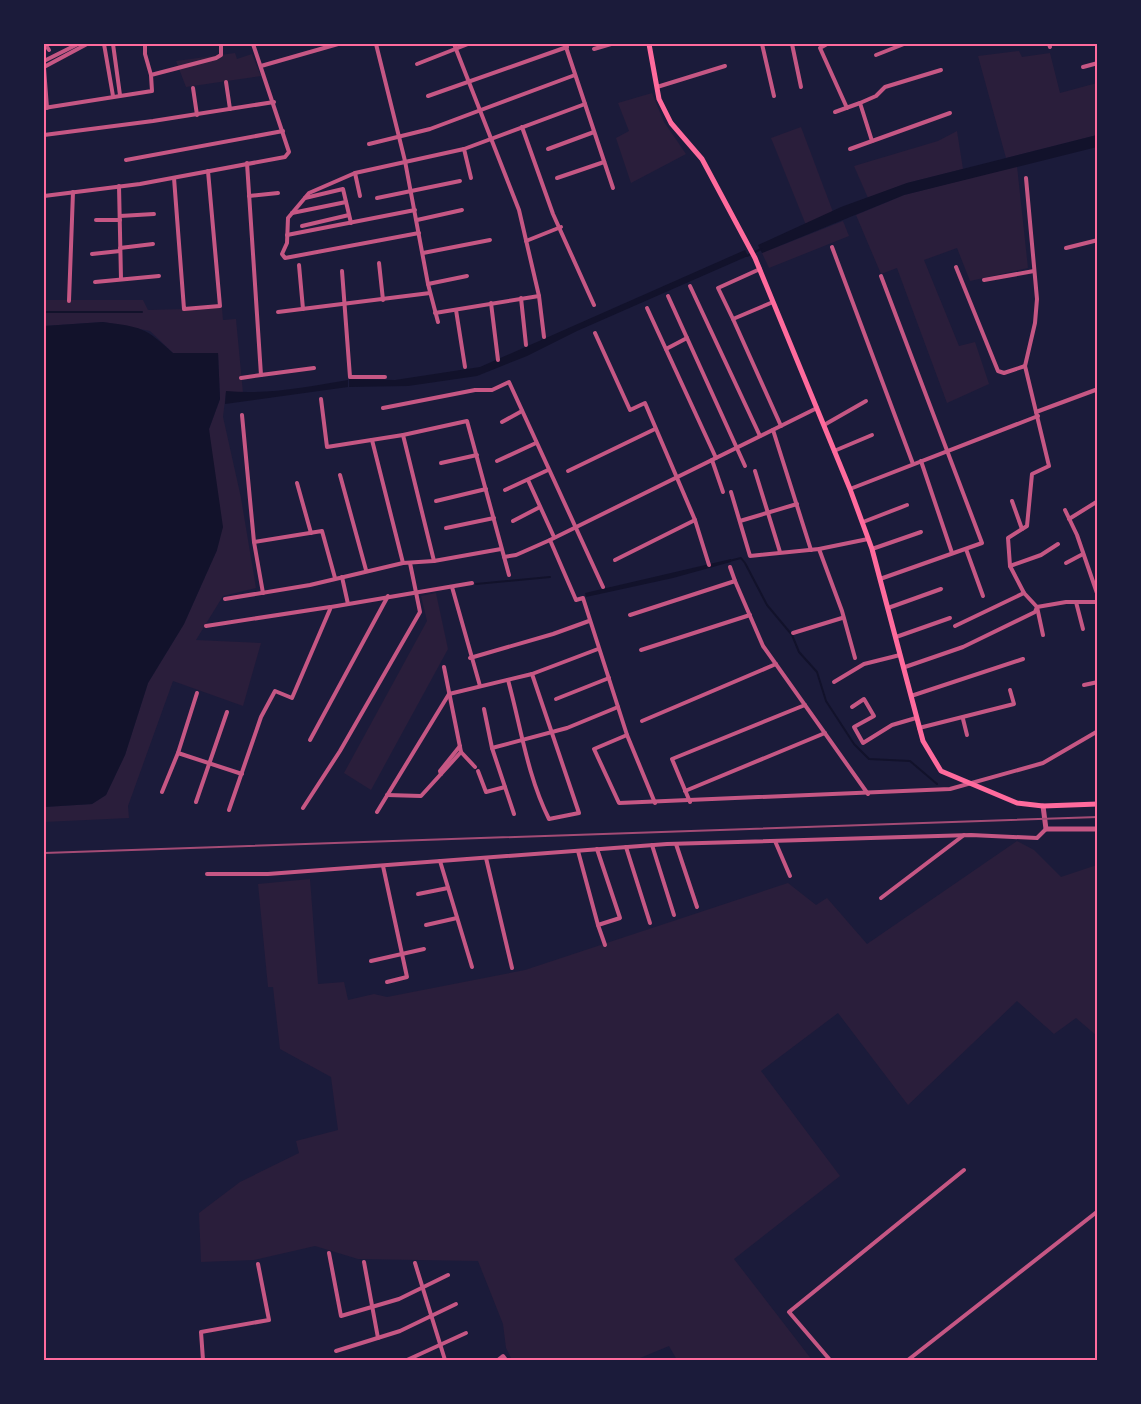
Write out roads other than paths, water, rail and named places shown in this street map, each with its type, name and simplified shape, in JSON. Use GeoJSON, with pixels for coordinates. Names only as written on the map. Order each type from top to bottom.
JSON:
{"type":"FeatureCollection","features":[{"type":"Feature","properties":{"kind":"main road"},"geometry":{"type":"LineString","coordinates":[[649,44],[656,87],[671,123],[702,159],[755,258],[863,522],[896,637],[922,741],[941,771],[1017,803],[1043,806],[1098,804]]}},
{"type":"Feature","properties":{"kind":"street"},"geometry":{"type":"LineString","coordinates":[[45,44],[49,50]]}},
{"type":"Feature","properties":{"kind":"street"},"geometry":{"type":"LineString","coordinates":[[44,61],[78,44]]}},
{"type":"Feature","properties":{"kind":"street"},"geometry":{"type":"LineString","coordinates":[[87,44],[44,68],[45,108],[152,91],[152,75],[145,54],[146,44]]}},
{"type":"Feature","properties":{"kind":"street"},"geometry":{"type":"LineString","coordinates":[[104,44],[113,96]]}},
{"type":"Feature","properties":{"kind":"street"},"geometry":{"type":"LineString","coordinates":[[113,44],[120,95]]}},
{"type":"Feature","properties":{"kind":"street"},"geometry":{"type":"LineString","coordinates":[[152,75],[216,58],[221,55],[221,44]]}},
{"type":"Feature","properties":{"kind":"street"},"geometry":{"type":"LineString","coordinates":[[44,196],[174,178],[285,157],[289,152],[254,44]]}},
{"type":"Feature","properties":{"kind":"street"},"geometry":{"type":"LineString","coordinates":[[261,66],[338,44]]}},
{"type":"Feature","properties":{"kind":"street"},"geometry":{"type":"LineString","coordinates":[[376,44],[400,137],[428,284],[438,322]]}},
{"type":"Feature","properties":{"kind":"street"},"geometry":{"type":"LineString","coordinates":[[417,64],[455,46],[468,44]]}},
{"type":"Feature","properties":{"kind":"street"},"geometry":{"type":"LineString","coordinates":[[594,49],[611,44]]}},
{"type":"Feature","properties":{"kind":"street"},"geometry":{"type":"LineString","coordinates":[[762,44],[774,96]]}},
{"type":"Feature","properties":{"kind":"street"},"geometry":{"type":"LineString","coordinates":[[792,44],[801,87]]}},
{"type":"Feature","properties":{"kind":"street"},"geometry":{"type":"LineString","coordinates":[[827,44],[820,48],[847,108]]}},
{"type":"Feature","properties":{"kind":"street"},"geometry":{"type":"LineString","coordinates":[[876,56],[904,44]]}},
{"type":"Feature","properties":{"kind":"street"},"geometry":{"type":"LineString","coordinates":[[428,96],[566,45],[613,188]]}},
{"type":"Feature","properties":{"kind":"street"},"geometry":{"type":"LineString","coordinates":[[455,46],[519,210],[539,296],[543,337]]}},
{"type":"Feature","properties":{"kind":"street"},"geometry":{"type":"LineString","coordinates":[[1083,67],[1098,63]]}},
{"type":"Feature","properties":{"kind":"street"},"geometry":{"type":"LineString","coordinates":[[656,87],[725,66]]}},
{"type":"Feature","properties":{"kind":"street"},"geometry":{"type":"LineString","coordinates":[[836,112],[876,96],[885,87],[942,70]]}},
{"type":"Feature","properties":{"kind":"street"},"geometry":{"type":"LineString","coordinates":[[369,144],[430,129],[575,75]]}},
{"type":"Feature","properties":{"kind":"street"},"geometry":{"type":"LineString","coordinates":[[226,82],[230,109]]}},
{"type":"Feature","properties":{"kind":"street"},"geometry":{"type":"LineString","coordinates":[[193,88],[197,115]]}},
{"type":"Feature","properties":{"kind":"street"},"geometry":{"type":"LineString","coordinates":[[44,135],[197,115],[274,102]]}},
{"type":"Feature","properties":{"kind":"street"},"geometry":{"type":"LineString","coordinates":[[860,103],[872,141]]}},
{"type":"Feature","properties":{"kind":"street"},"geometry":{"type":"LineString","coordinates":[[419,233],[350,248],[285,258],[282,254],[287,243],[286,228],[292,213],[315,189],[355,173],[464,149],[585,104]]}},
{"type":"Feature","properties":{"kind":"street"},"geometry":{"type":"LineString","coordinates":[[850,149],[950,113]]}},
{"type":"Feature","properties":{"kind":"street"},"geometry":{"type":"LineString","coordinates":[[522,127],[542,186],[594,304]]}},
{"type":"Feature","properties":{"kind":"street"},"geometry":{"type":"LineString","coordinates":[[126,160],[283,131]]}},
{"type":"Feature","properties":{"kind":"street"},"geometry":{"type":"LineString","coordinates":[[548,149],[594,132]]}},
{"type":"Feature","properties":{"kind":"street"},"geometry":{"type":"LineString","coordinates":[[464,149],[471,178]]}},
{"type":"Feature","properties":{"kind":"street"},"geometry":{"type":"LineString","coordinates":[[556,178],[604,162]]}},
{"type":"Feature","properties":{"kind":"street"},"geometry":{"type":"LineString","coordinates":[[246,164],[261,375]]}},
{"type":"Feature","properties":{"kind":"street"},"geometry":{"type":"LineString","coordinates":[[174,178],[184,309],[220,306],[208,171]]}},
{"type":"Feature","properties":{"kind":"street"},"geometry":{"type":"LineString","coordinates":[[355,173],[360,196]]}},
{"type":"Feature","properties":{"kind":"street"},"geometry":{"type":"LineString","coordinates":[[1026,178],[1034,271],[1035,323],[1025,366],[1049,466],[1032,474],[1027,526],[1008,538],[1010,566],[1024,593],[1037,607],[1043,635]]}},
{"type":"Feature","properties":{"kind":"street"},"geometry":{"type":"LineString","coordinates":[[377,198],[460,181]]}},
{"type":"Feature","properties":{"kind":"street"},"geometry":{"type":"LineString","coordinates":[[119,186],[121,279]]}},
{"type":"Feature","properties":{"kind":"street"},"geometry":{"type":"LineString","coordinates":[[304,199],[343,189],[353,222]]}},
{"type":"Feature","properties":{"kind":"street"},"geometry":{"type":"LineString","coordinates":[[69,301],[74,192]]}},
{"type":"Feature","properties":{"kind":"street"},"geometry":{"type":"LineString","coordinates":[[249,196],[278,194]]}},
{"type":"Feature","properties":{"kind":"street"},"geometry":{"type":"LineString","coordinates":[[292,213],[346,202]]}},
{"type":"Feature","properties":{"kind":"street"},"geometry":{"type":"LineString","coordinates":[[287,235],[415,210]]}},
{"type":"Feature","properties":{"kind":"street"},"geometry":{"type":"LineString","coordinates":[[417,220],[462,210]]}},
{"type":"Feature","properties":{"kind":"street"},"geometry":{"type":"LineString","coordinates":[[96,220],[154,214]]}},
{"type":"Feature","properties":{"kind":"street"},"geometry":{"type":"LineString","coordinates":[[302,226],[349,215]]}},
{"type":"Feature","properties":{"kind":"street"},"geometry":{"type":"LineString","coordinates":[[526,241],[561,227]]}},
{"type":"Feature","properties":{"kind":"street"},"geometry":{"type":"LineString","coordinates":[[423,253],[490,240]]}},
{"type":"Feature","properties":{"kind":"street"},"geometry":{"type":"LineString","coordinates":[[1066,248],[1098,240]]}},
{"type":"Feature","properties":{"kind":"street"},"geometry":{"type":"LineString","coordinates":[[92,254],[153,244]]}},
{"type":"Feature","properties":{"kind":"street"},"geometry":{"type":"LineString","coordinates":[[832,247],[913,464]]}},
{"type":"Feature","properties":{"kind":"street"},"geometry":{"type":"LineString","coordinates":[[379,263],[383,300]]}},
{"type":"Feature","properties":{"kind":"street"},"geometry":{"type":"LineString","coordinates":[[299,265],[303,309]]}},
{"type":"Feature","properties":{"kind":"street"},"geometry":{"type":"LineString","coordinates":[[956,267],[998,371],[1004,373],[1025,366]]}},
{"type":"Feature","properties":{"kind":"street"},"geometry":{"type":"LineString","coordinates":[[760,269],[718,288],[781,426]]}},
{"type":"Feature","properties":{"kind":"street"},"geometry":{"type":"LineString","coordinates":[[342,271],[350,377],[385,377]]}},
{"type":"Feature","properties":{"kind":"street"},"geometry":{"type":"LineString","coordinates":[[984,280],[1034,271]]}},
{"type":"Feature","properties":{"kind":"street"},"geometry":{"type":"LineString","coordinates":[[95,282],[159,276]]}},
{"type":"Feature","properties":{"kind":"street"},"geometry":{"type":"LineString","coordinates":[[428,284],[467,276]]}},
{"type":"Feature","properties":{"kind":"street"},"geometry":{"type":"LineString","coordinates":[[880,579],[982,543],[881,276]]}},
{"type":"Feature","properties":{"kind":"street"},"geometry":{"type":"LineString","coordinates":[[690,286],[760,436]]}},
{"type":"Feature","properties":{"kind":"street"},"geometry":{"type":"LineString","coordinates":[[278,312],[430,293]]}},
{"type":"Feature","properties":{"kind":"street"},"geometry":{"type":"LineString","coordinates":[[435,313],[539,296]]}},
{"type":"Feature","properties":{"kind":"street"},"geometry":{"type":"LineString","coordinates":[[668,296],[745,466]]}},
{"type":"Feature","properties":{"kind":"street"},"geometry":{"type":"LineString","coordinates":[[521,298],[526,345]]}},
{"type":"Feature","properties":{"kind":"street"},"geometry":{"type":"LineString","coordinates":[[733,319],[774,302]]}},
{"type":"Feature","properties":{"kind":"street"},"geometry":{"type":"LineString","coordinates":[[490,303],[498,360]]}},
{"type":"Feature","properties":{"kind":"street"},"geometry":{"type":"LineString","coordinates":[[647,308],[714,459],[723,492]]}},
{"type":"Feature","properties":{"kind":"street"},"geometry":{"type":"LineString","coordinates":[[456,310],[465,368]]}},
{"type":"Feature","properties":{"kind":"street"},"geometry":{"type":"LineString","coordinates":[[595,333],[630,410],[645,403],[695,520],[710,565]]}},
{"type":"Feature","properties":{"kind":"street"},"geometry":{"type":"LineString","coordinates":[[666,349],[687,338]]}},
{"type":"Feature","properties":{"kind":"street"},"geometry":{"type":"LineString","coordinates":[[241,378],[314,368]]}},
{"type":"Feature","properties":{"kind":"street"},"geometry":{"type":"LineString","coordinates":[[383,408],[475,390],[492,390],[509,382],[603,587]]}},
{"type":"Feature","properties":{"kind":"street"},"geometry":{"type":"LineString","coordinates":[[850,489],[1098,389]]}},
{"type":"Feature","properties":{"kind":"street"},"geometry":{"type":"LineString","coordinates":[[321,399],[327,447],[403,435],[467,421]]}},
{"type":"Feature","properties":{"kind":"street"},"geometry":{"type":"LineString","coordinates":[[823,426],[866,401]]}},
{"type":"Feature","properties":{"kind":"street"},"geometry":{"type":"LineString","coordinates":[[504,557],[516,555],[552,539],[817,408]]}},
{"type":"Feature","properties":{"kind":"street"},"geometry":{"type":"LineString","coordinates":[[501,422],[522,411]]}},
{"type":"Feature","properties":{"kind":"street"},"geometry":{"type":"LineString","coordinates":[[465,412],[509,575]]}},
{"type":"Feature","properties":{"kind":"street"},"geometry":{"type":"LineString","coordinates":[[242,415],[254,542],[263,593]]}},
{"type":"Feature","properties":{"kind":"street"},"geometry":{"type":"LineString","coordinates":[[568,471],[656,429]]}},
{"type":"Feature","properties":{"kind":"street"},"geometry":{"type":"LineString","coordinates":[[773,430],[811,550]]}},
{"type":"Feature","properties":{"kind":"street"},"geometry":{"type":"LineString","coordinates":[[403,435],[434,561]]}},
{"type":"Feature","properties":{"kind":"street"},"geometry":{"type":"LineString","coordinates":[[834,451],[872,435]]}},
{"type":"Feature","properties":{"kind":"street"},"geometry":{"type":"LineString","coordinates":[[372,440],[403,563]]}},
{"type":"Feature","properties":{"kind":"street"},"geometry":{"type":"LineString","coordinates":[[497,461],[536,443]]}},
{"type":"Feature","properties":{"kind":"street"},"geometry":{"type":"LineString","coordinates":[[441,463],[477,455]]}},
{"type":"Feature","properties":{"kind":"street"},"geometry":{"type":"LineString","coordinates":[[921,461],[952,554]]}},
{"type":"Feature","properties":{"kind":"street"},"geometry":{"type":"LineString","coordinates":[[505,490],[548,470]]}},
{"type":"Feature","properties":{"kind":"street"},"geometry":{"type":"LineString","coordinates":[[755,471],[780,552]]}},
{"type":"Feature","properties":{"kind":"street"},"geometry":{"type":"LineString","coordinates":[[340,475],[366,570]]}},
{"type":"Feature","properties":{"kind":"street"},"geometry":{"type":"LineString","coordinates":[[528,480],[576,600],[583,597],[627,735],[655,803]]}},
{"type":"Feature","properties":{"kind":"street"},"geometry":{"type":"LineString","coordinates":[[297,483],[311,533]]}},
{"type":"Feature","properties":{"kind":"street"},"geometry":{"type":"LineString","coordinates":[[436,501],[486,489]]}},
{"type":"Feature","properties":{"kind":"street"},"geometry":{"type":"LineString","coordinates":[[730,492],[750,556],[819,549],[869,538]]}},
{"type":"Feature","properties":{"kind":"street"},"geometry":{"type":"LineString","coordinates":[[1012,501],[1022,529]]}},
{"type":"Feature","properties":{"kind":"street"},"geometry":{"type":"LineString","coordinates":[[1069,519],[1098,501]]}},
{"type":"Feature","properties":{"kind":"street"},"geometry":{"type":"LineString","coordinates":[[740,521],[796,504]]}},
{"type":"Feature","properties":{"kind":"street"},"geometry":{"type":"LineString","coordinates":[[863,522],[907,505]]}},
{"type":"Feature","properties":{"kind":"street"},"geometry":{"type":"LineString","coordinates":[[513,521],[540,507]]}},
{"type":"Feature","properties":{"kind":"street"},"geometry":{"type":"LineString","coordinates":[[1065,510],[1098,596]]}},
{"type":"Feature","properties":{"kind":"street"},"geometry":{"type":"LineString","coordinates":[[446,528],[494,518]]}},
{"type":"Feature","properties":{"kind":"street"},"geometry":{"type":"LineString","coordinates":[[615,560],[695,520]]}},
{"type":"Feature","properties":{"kind":"street"},"geometry":{"type":"LineString","coordinates":[[254,542],[322,531],[335,578]]}},
{"type":"Feature","properties":{"kind":"street"},"geometry":{"type":"LineString","coordinates":[[872,549],[921,532]]}},
{"type":"Feature","properties":{"kind":"street"},"geometry":{"type":"LineString","coordinates":[[1010,566],[1041,555],[1058,543]]}},
{"type":"Feature","properties":{"kind":"street"},"geometry":{"type":"LineString","coordinates":[[225,599],[403,563],[434,561],[501,549]]}},
{"type":"Feature","properties":{"kind":"street"},"geometry":{"type":"LineString","coordinates":[[819,549],[842,611],[842,618],[855,658]]}},
{"type":"Feature","properties":{"kind":"street"},"geometry":{"type":"LineString","coordinates":[[966,549],[983,596]]}},
{"type":"Feature","properties":{"kind":"street"},"geometry":{"type":"LineString","coordinates":[[1066,563],[1083,554]]}},
{"type":"Feature","properties":{"kind":"street"},"geometry":{"type":"LineString","coordinates":[[303,808],[340,751],[420,612],[410,563]]}},
{"type":"Feature","properties":{"kind":"street"},"geometry":{"type":"LineString","coordinates":[[730,567],[763,646],[869,795]]}},
{"type":"Feature","properties":{"kind":"street"},"geometry":{"type":"LineString","coordinates":[[342,576],[348,604]]}},
{"type":"Feature","properties":{"kind":"street"},"geometry":{"type":"LineString","coordinates":[[630,615],[735,581]]}},
{"type":"Feature","properties":{"kind":"street"},"geometry":{"type":"LineString","coordinates":[[206,626],[472,583]]}},
{"type":"Feature","properties":{"kind":"street"},"geometry":{"type":"LineString","coordinates":[[452,587],[470,658],[480,686]]}},
{"type":"Feature","properties":{"kind":"street"},"geometry":{"type":"LineString","coordinates":[[888,608],[941,589]]}},
{"type":"Feature","properties":{"kind":"street"},"geometry":{"type":"LineString","coordinates":[[955,626],[1024,593]]}},
{"type":"Feature","properties":{"kind":"street"},"geometry":{"type":"LineString","coordinates":[[310,740],[388,596]]}},
{"type":"Feature","properties":{"kind":"street"},"geometry":{"type":"LineString","coordinates":[[1076,602],[1083,629]]}},
{"type":"Feature","properties":{"kind":"street"},"geometry":{"type":"LineString","coordinates":[[1037,607],[1098,602]]}},
{"type":"Feature","properties":{"kind":"street"},"geometry":{"type":"LineString","coordinates":[[229,810],[261,717],[275,691],[292,698],[331,607]]}},
{"type":"Feature","properties":{"kind":"street"},"geometry":{"type":"LineString","coordinates":[[904,668],[963,647],[1035,612],[1037,607]]}},
{"type":"Feature","properties":{"kind":"street"},"geometry":{"type":"LineString","coordinates":[[640,650],[750,615]]}},
{"type":"Feature","properties":{"kind":"street"},"geometry":{"type":"LineString","coordinates":[[794,633],[842,618]]}},
{"type":"Feature","properties":{"kind":"street"},"geometry":{"type":"LineString","coordinates":[[896,637],[950,618]]}},
{"type":"Feature","properties":{"kind":"street"},"geometry":{"type":"LineString","coordinates":[[470,658],[589,621]]}},
{"type":"Feature","properties":{"kind":"street"},"geometry":{"type":"LineString","coordinates":[[377,812],[449,694],[532,674],[598,649]]}},
{"type":"Feature","properties":{"kind":"street"},"geometry":{"type":"LineString","coordinates":[[834,682],[864,664],[900,655]]}},
{"type":"Feature","properties":{"kind":"street"},"geometry":{"type":"LineString","coordinates":[[911,696],[1023,659]]}},
{"type":"Feature","properties":{"kind":"street"},"geometry":{"type":"LineString","coordinates":[[642,721],[776,664]]}},
{"type":"Feature","properties":{"kind":"street"},"geometry":{"type":"LineString","coordinates":[[444,667],[462,752],[476,769],[486,792],[505,787]]}},
{"type":"Feature","properties":{"kind":"street"},"geometry":{"type":"LineString","coordinates":[[508,680],[522,740],[540,801],[549,819],[579,813],[550,733],[532,674]]}},
{"type":"Feature","properties":{"kind":"street"},"geometry":{"type":"LineString","coordinates":[[556,699],[609,678]]}},
{"type":"Feature","properties":{"kind":"street"},"geometry":{"type":"LineString","coordinates":[[1084,685],[1098,682]]}},
{"type":"Feature","properties":{"kind":"street"},"geometry":{"type":"LineString","coordinates":[[919,728],[963,719],[1014,704],[1010,690]]}},
{"type":"Feature","properties":{"kind":"street"},"geometry":{"type":"LineString","coordinates":[[162,792],[197,693]]}},
{"type":"Feature","properties":{"kind":"street"},"geometry":{"type":"LineString","coordinates":[[852,707],[864,699],[874,716],[854,727],[863,743],[892,725],[916,717]]}},
{"type":"Feature","properties":{"kind":"street"},"geometry":{"type":"LineString","coordinates":[[690,802],[672,759],[806,705]]}},
{"type":"Feature","properties":{"kind":"street"},"geometry":{"type":"LineString","coordinates":[[492,748],[550,733],[618,707]]}},
{"type":"Feature","properties":{"kind":"street"},"geometry":{"type":"LineString","coordinates":[[484,709],[492,748],[514,814]]}},
{"type":"Feature","properties":{"kind":"street"},"geometry":{"type":"LineString","coordinates":[[196,802],[227,712]]}},
{"type":"Feature","properties":{"kind":"street"},"geometry":{"type":"LineString","coordinates":[[963,719],[967,735]]}},
{"type":"Feature","properties":{"kind":"street"},"geometry":{"type":"LineString","coordinates":[[627,735],[594,749],[619,803],[869,795],[950,789],[1043,763],[1098,731]]}},
{"type":"Feature","properties":{"kind":"street"},"geometry":{"type":"LineString","coordinates":[[685,791],[825,733]]}},
{"type":"Feature","properties":{"kind":"street"},"geometry":{"type":"LineString","coordinates":[[441,774],[440,771],[460,745]]}},
{"type":"Feature","properties":{"kind":"street"},"geometry":{"type":"LineString","coordinates":[[387,795],[421,796],[462,752]]}},
{"type":"Feature","properties":{"kind":"street"},"geometry":{"type":"LineString","coordinates":[[177,753],[242,774]]}},
{"type":"Feature","properties":{"kind":"street"},"geometry":{"type":"LineString","coordinates":[[1043,806],[1046,829]]}},
{"type":"Feature","properties":{"kind":"street"},"geometry":{"type":"LineString","coordinates":[[207,874],[268,874],[652,845],[964,835],[1037,838],[1046,829],[1098,829]]}},
{"type":"Feature","properties":{"kind":"street"},"geometry":{"type":"LineString","coordinates":[[881,898],[964,835]]}},
{"type":"Feature","properties":{"kind":"street"},"geometry":{"type":"LineString","coordinates":[[775,841],[789,876]]}},
{"type":"Feature","properties":{"kind":"street"},"geometry":{"type":"LineString","coordinates":[[676,844],[697,907]]}},
{"type":"Feature","properties":{"kind":"street"},"geometry":{"type":"LineString","coordinates":[[652,845],[674,915]]}},
{"type":"Feature","properties":{"kind":"street"},"geometry":{"type":"LineString","coordinates":[[626,847],[650,923]]}},
{"type":"Feature","properties":{"kind":"street"},"geometry":{"type":"LineString","coordinates":[[597,849],[620,918],[598,925]]}},
{"type":"Feature","properties":{"kind":"street"},"geometry":{"type":"LineString","coordinates":[[578,851],[605,945]]}},
{"type":"Feature","properties":{"kind":"street"},"geometry":{"type":"LineString","coordinates":[[486,858],[512,968]]}},
{"type":"Feature","properties":{"kind":"street"},"geometry":{"type":"LineString","coordinates":[[440,861],[472,967]]}},
{"type":"Feature","properties":{"kind":"street"},"geometry":{"type":"LineString","coordinates":[[383,866],[407,977],[387,982]]}},
{"type":"Feature","properties":{"kind":"street"},"geometry":{"type":"LineString","coordinates":[[418,894],[448,888]]}},
{"type":"Feature","properties":{"kind":"street"},"geometry":{"type":"LineString","coordinates":[[426,925],[457,918]]}},
{"type":"Feature","properties":{"kind":"street"},"geometry":{"type":"LineString","coordinates":[[371,961],[424,949]]}},
{"type":"Feature","properties":{"kind":"street"},"geometry":{"type":"LineString","coordinates":[[830,1360],[789,1312],[964,1170]]}},
{"type":"Feature","properties":{"kind":"street"},"geometry":{"type":"LineString","coordinates":[[908,1360],[1098,1210]]}},
{"type":"Feature","properties":{"kind":"street"},"geometry":{"type":"LineString","coordinates":[[329,1253],[341,1316],[373,1307],[448,1275]]}},
{"type":"Feature","properties":{"kind":"street"},"geometry":{"type":"LineString","coordinates":[[364,1262],[378,1338]]}},
{"type":"Feature","properties":{"kind":"street"},"geometry":{"type":"LineString","coordinates":[[415,1263],[421,1288],[446,1360]]}},
{"type":"Feature","properties":{"kind":"street"},"geometry":{"type":"LineString","coordinates":[[202,1360],[201,1332],[269,1320],[258,1264]]}},
{"type":"Feature","properties":{"kind":"street"},"geometry":{"type":"LineString","coordinates":[[336,1351],[378,1338],[431,1317],[456,1304]]}},
{"type":"Feature","properties":{"kind":"street"},"geometry":{"type":"LineString","coordinates":[[407,1360],[440,1347],[466,1333]]}},
{"type":"Feature","properties":{"kind":"street"},"geometry":{"type":"LineString","coordinates":[[498,1360],[503,1356],[506,1360]]}},
{"type":"Feature","properties":{"kind":"waterway"},"geometry":{"type":"LineString","coordinates":[[747,256],[761,249]]}},
{"type":"Feature","properties":{"kind":"waterway"},"geometry":{"type":"LineString","coordinates":[[44,312],[142,312]]}},
{"type":"Feature","properties":{"kind":"waterway"},"geometry":{"type":"LineString","coordinates":[[729,561],[741,558],[745,563],[767,605],[792,635],[799,652],[817,672],[826,701],[854,744],[869,759],[910,761],[937,784]]}},
{"type":"Feature","properties":{"kind":"waterway"},"geometry":{"type":"LineString","coordinates":[[476,584],[550,577]]}},
{"type":"Feature","properties":{"kind":"railway"},"geometry":{"type":"LineString","coordinates":[[44,853],[1098,817]]}}]}
